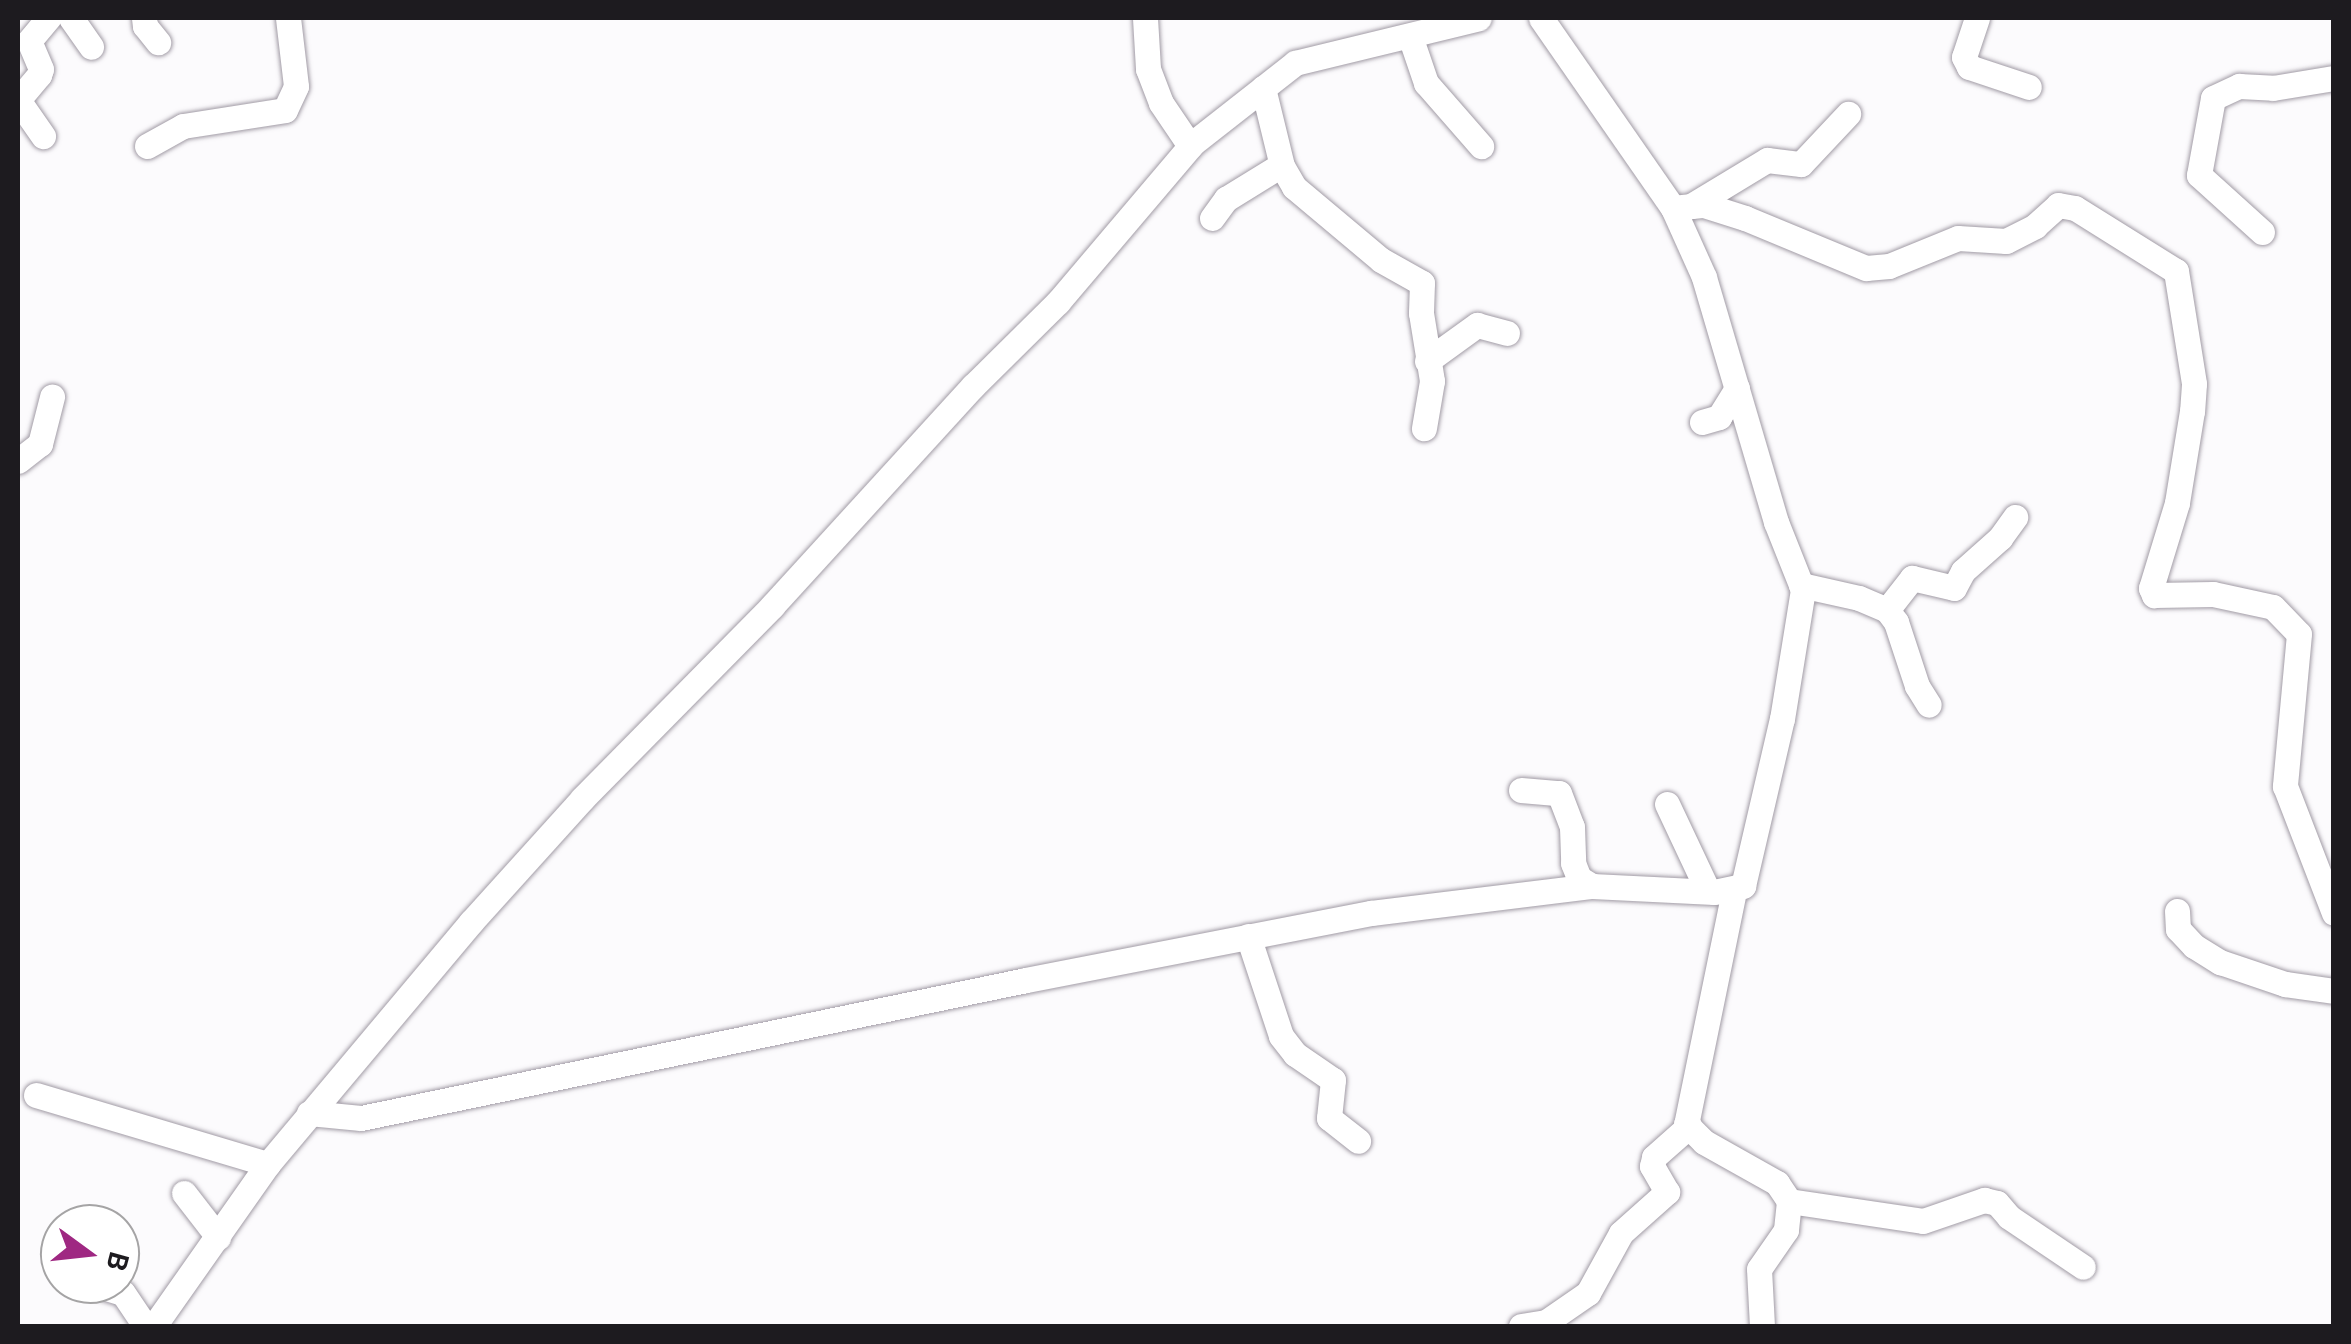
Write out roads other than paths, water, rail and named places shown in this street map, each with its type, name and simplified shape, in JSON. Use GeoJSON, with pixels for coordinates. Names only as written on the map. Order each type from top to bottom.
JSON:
{"type":"FeatureCollection","features":[{"type":"Feature","properties":{"kind":"street"},"geometry":{"type":"LineString","coordinates":[[43,136],[18,100],[40,75],[42,68],[29,41],[48,18]]}},
{"type":"Feature","properties":{"kind":"street"},"geometry":{"type":"LineString","coordinates":[[71,18],[90,47]]}},
{"type":"Feature","properties":{"kind":"street"},"geometry":{"type":"LineString","coordinates":[[144,18],[145,26],[158,42]]}},
{"type":"Feature","properties":{"kind":"street"},"geometry":{"type":"LineString","coordinates":[[147,146],[184,126],[285,110],[296,86],[288,18]]}},
{"type":"Feature","properties":{"kind":"street"},"geometry":{"type":"LineString","coordinates":[[1144,18],[1148,69],[1162,103],[1190,146]]}},
{"type":"Feature","properties":{"kind":"street"},"geometry":{"type":"LineString","coordinates":[[154,1326],[308,1113],[582,799],[772,606],[973,386],[1058,302],[1190,146],[1294,64],[1479,18]]}},
{"type":"Feature","properties":{"kind":"street"},"geometry":{"type":"LineString","coordinates":[[308,1113],[361,1118],[1371,913],[1592,886],[1721,891],[1744,886],[1800,625],[1802,584],[1776,522],[1682,207],[1542,18]]}},
{"type":"Feature","properties":{"kind":"street"},"geometry":{"type":"LineString","coordinates":[[1976,18],[1964,57],[1969,67],[2030,88]]}},
{"type":"Feature","properties":{"kind":"street"},"geometry":{"type":"LineString","coordinates":[[1410,36],[1426,83],[1481,146]]}},
{"type":"Feature","properties":{"kind":"street"},"geometry":{"type":"LineString","coordinates":[[2262,232],[2199,175],[2213,98],[2239,86],[2273,88],[2334,78]]}},
{"type":"Feature","properties":{"kind":"street"},"geometry":{"type":"LineString","coordinates":[[1263,88],[1281,165],[1294,187],[1381,260],[1422,283],[1432,381],[1424,428]]}},
{"type":"Feature","properties":{"kind":"street"},"geometry":{"type":"LineString","coordinates":[[1682,207],[1767,160],[1802,164],[1848,114]]}},
{"type":"Feature","properties":{"kind":"street"},"geometry":{"type":"LineString","coordinates":[[1212,218],[1226,199],[1281,165]]}},
{"type":"Feature","properties":{"kind":"street"},"geometry":{"type":"LineString","coordinates":[[1682,207],[1704,205],[1744,218],[1866,268],[1889,266],[1958,238],[2006,241],[2035,226],[2058,205],[2075,208],[2176,271],[2194,384],[2177,502],[2152,588],[2154,595],[2214,594],[2273,606],[2300,634],[2284,786],[2334,913]]}},
{"type":"Feature","properties":{"kind":"street"},"geometry":{"type":"LineString","coordinates":[[1427,361],[1477,325],[1507,333]]}},
{"type":"Feature","properties":{"kind":"street"},"geometry":{"type":"LineString","coordinates":[[1702,422],[1719,417],[1737,388]]}},
{"type":"Feature","properties":{"kind":"street"},"geometry":{"type":"LineString","coordinates":[[18,460],[40,444],[52,397]]}},
{"type":"Feature","properties":{"kind":"street"},"geometry":{"type":"LineString","coordinates":[[1887,610],[1912,578],[1932,586],[1954,588],[1963,571],[2000,538],[2014,516]]}},
{"type":"Feature","properties":{"kind":"street"},"geometry":{"type":"LineString","coordinates":[[1802,584],[1860,598],[1887,610],[1896,622],[1916,686],[1930,705]]}},
{"type":"Feature","properties":{"kind":"street"},"geometry":{"type":"LineString","coordinates":[[1521,790],[1559,793],[1572,828],[1573,863],[1579,878],[1592,886]]}},
{"type":"Feature","properties":{"kind":"street"},"geometry":{"type":"LineString","coordinates":[[1667,804],[1721,891],[1687,1105],[1689,1126],[1704,1142],[1777,1183],[1789,1201],[1786,1230],[1759,1269],[1762,1326]]}},
{"type":"Feature","properties":{"kind":"street"},"geometry":{"type":"LineString","coordinates":[[2177,911],[2178,929],[2194,946],[2220,962],[2285,984],[2334,991]]}},
{"type":"Feature","properties":{"kind":"street"},"geometry":{"type":"LineString","coordinates":[[1248,936],[1281,1036],[1295,1054],[1333,1080],[1329,1118],[1358,1140]]}},
{"type":"Feature","properties":{"kind":"street"},"geometry":{"type":"LineString","coordinates":[[36,1094],[268,1164]]}},
{"type":"Feature","properties":{"kind":"street"},"geometry":{"type":"LineString","coordinates":[[1521,1326],[1546,1322],[1588,1293],[1621,1232],[1666,1192],[1652,1166],[1654,1157],[1689,1126]]}},
{"type":"Feature","properties":{"kind":"street"},"geometry":{"type":"LineString","coordinates":[[184,1194],[218,1237]]}},
{"type":"Feature","properties":{"kind":"street"},"geometry":{"type":"LineString","coordinates":[[1789,1201],[1923,1221],[1984,1200],[1998,1204],[2009,1217],[2082,1267]]}},
{"type":"Feature","properties":{"kind":"street"},"geometry":{"type":"LineString","coordinates":[[130,1304],[145,1326]]}}]}
